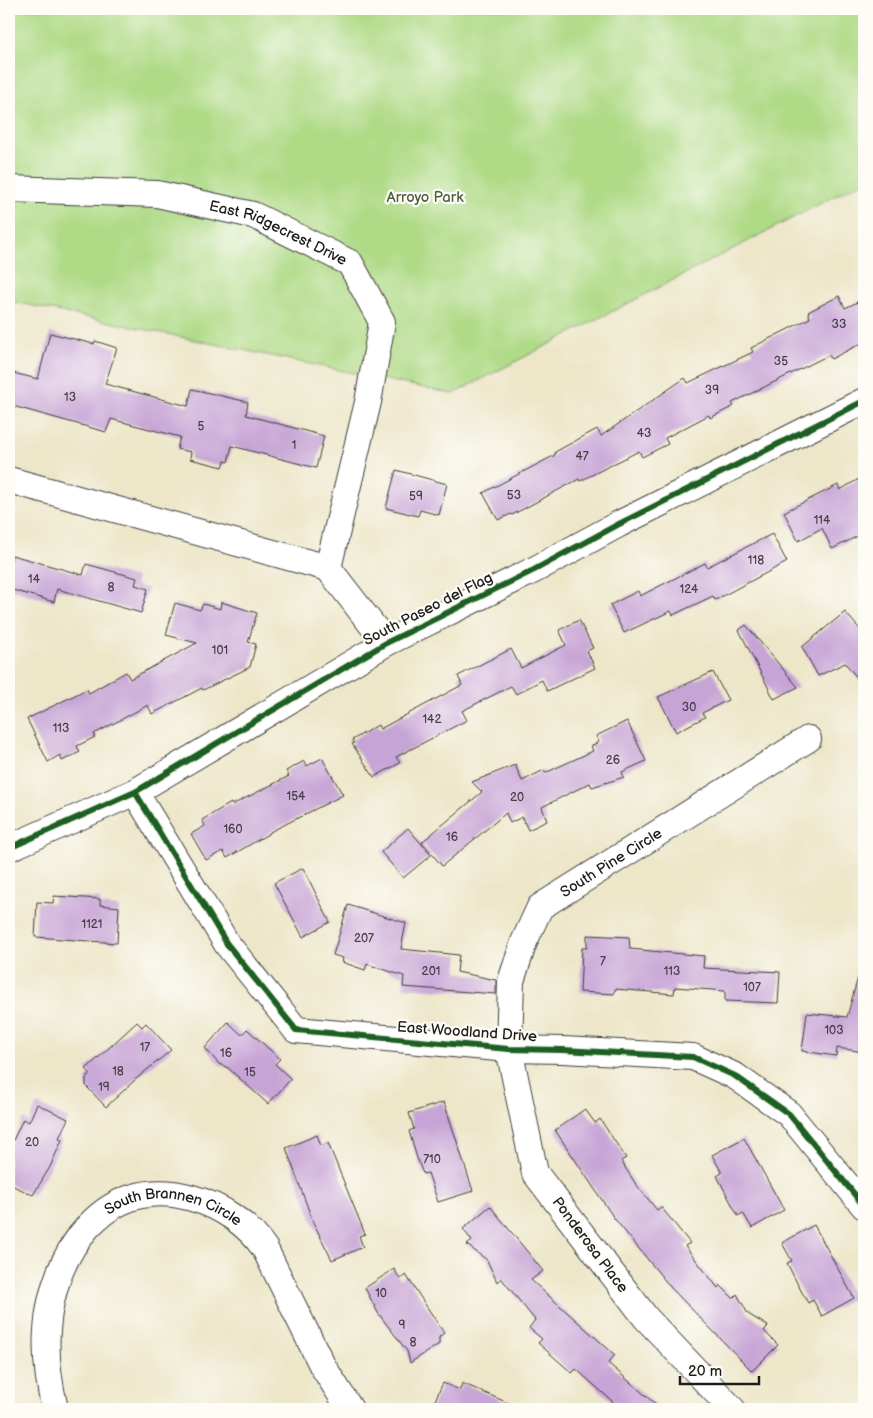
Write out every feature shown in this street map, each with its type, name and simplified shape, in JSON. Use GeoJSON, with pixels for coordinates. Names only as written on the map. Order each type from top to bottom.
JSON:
{"type":"FeatureCollection","features":[{"type":"Feature","properties":{"kind":"street","name":"East Ridgecrest Drive"},"geometry":{"type":"LineString","coordinates":[[9,189],[157,194],[253,215],[350,263],[382,322],[368,402],[328,568]]}},
{"type":"Feature","properties":{"kind":"street","name":"South Paseo del Flag"},"geometry":{"type":"LineString","coordinates":[[9,848],[135,792],[386,643],[534,570],[619,524],[864,401]]}},
{"type":"Feature","properties":{"kind":"street"},"geometry":{"type":"LineString","coordinates":[[9,480],[328,568],[386,643]]}},
{"type":"Feature","properties":{"kind":"street","name":"South Pine Circle"},"geometry":{"type":"LineString","coordinates":[[509,1049],[511,981],[524,942],[540,907],[808,738]]}},
{"type":"Feature","properties":{"kind":"street","name":"East Woodland Drive"},"geometry":{"type":"LineString","coordinates":[[135,792],[227,944],[296,1030],[509,1049],[693,1057],[735,1076],[789,1114],[864,1203]]}},
{"type":"Feature","properties":{"kind":"street","name":"Ponderosa Place"},"geometry":{"type":"LineString","coordinates":[[509,1049],[535,1173],[646,1318],[732,1409]]}},
{"type":"Feature","properties":{"kind":"street","name":"South Brannen Circle"},"geometry":{"type":"LineString","coordinates":[[55,1409],[48,1374],[47,1330],[54,1290],[72,1249],[84,1230],[114,1205],[130,1198],[150,1193],[167,1193],[204,1201],[219,1208],[234,1218],[259,1240],[322,1365],[350,1409]]}},
{"type":"Feature","properties":{"kind":"green space","name":"Arroyo Park"},"geometry":{"type":"Polygon","coordinates":[[[9,9],[864,9],[864,181],[453,394],[9,301],[9,9]]]}},
{"type":"Feature","properties":{"kind":"building"},"geometry":{"type":"Polygon","coordinates":[[[839,296],[845,308],[864,299],[864,342],[831,359],[829,355],[732,403],[734,406],[710,418],[709,415],[665,438],[668,444],[642,457],[639,451],[580,481],[579,479],[512,515],[498,520],[483,493],[555,455],[555,452],[597,429],[601,436],[685,378],[688,383],[753,352],[751,348],[810,318],[808,312],[839,296]]]}},
{"type":"Feature","properties":{"kind":"building"},"geometry":{"type":"Polygon","coordinates":[[[50,333],[94,344],[95,341],[117,348],[105,384],[188,406],[192,389],[248,402],[246,415],[324,436],[316,468],[232,446],[228,462],[225,461],[223,467],[190,459],[191,452],[177,449],[180,437],[111,419],[106,432],[9,405],[9,372],[38,379],[50,333]]]}},
{"type":"Feature","properties":{"kind":"building"},"geometry":{"type":"Polygon","coordinates":[[[396,470],[447,484],[439,515],[420,510],[418,516],[386,508],[396,470]]]}},
{"type":"Feature","properties":{"kind":"building"},"geometry":{"type":"Polygon","coordinates":[[[864,476],[864,533],[832,549],[822,528],[798,541],[784,512],[838,485],[840,490],[864,476]]]}},
{"type":"Feature","properties":{"kind":"building"},"geometry":{"type":"Polygon","coordinates":[[[772,534],[787,562],[715,600],[713,596],[673,615],[671,611],[624,633],[610,605],[638,591],[640,596],[705,563],[707,567],[772,534]]]}},
{"type":"Feature","properties":{"kind":"building"},"geometry":{"type":"Polygon","coordinates":[[[12,555],[83,575],[86,564],[137,578],[135,585],[148,589],[141,613],[57,589],[54,602],[9,589],[9,567],[12,555]]]}},
{"type":"Feature","properties":{"kind":"building"},"geometry":{"type":"Polygon","coordinates":[[[221,602],[257,613],[248,642],[256,644],[250,667],[203,690],[202,688],[152,714],[148,705],[94,734],[95,737],[77,746],[80,752],[62,761],[60,755],[48,762],[27,719],[87,689],[89,693],[126,672],[130,679],[197,643],[166,635],[175,603],[200,610],[203,604],[220,609],[221,602]]]}},
{"type":"Feature","properties":{"kind":"building"},"geometry":{"type":"Polygon","coordinates":[[[845,612],[864,634],[864,686],[845,663],[818,676],[802,647],[845,612]]]}},
{"type":"Feature","properties":{"kind":"building"},"geometry":{"type":"Polygon","coordinates":[[[579,620],[593,648],[587,651],[595,668],[547,691],[542,680],[516,694],[511,686],[462,711],[467,720],[396,757],[400,763],[374,777],[352,744],[354,743],[352,740],[378,725],[380,729],[462,685],[458,676],[511,649],[521,668],[566,645],[559,630],[579,620]]]}},
{"type":"Feature","properties":{"kind":"building"},"geometry":{"type":"Polygon","coordinates":[[[746,625],[798,687],[774,699],[739,630],[746,625]]]}},
{"type":"Feature","properties":{"kind":"building"},"geometry":{"type":"Polygon","coordinates":[[[713,672],[728,700],[702,713],[705,717],[676,732],[658,697],[713,672]]]}},
{"type":"Feature","properties":{"kind":"building"},"geometry":{"type":"Polygon","coordinates":[[[627,721],[646,761],[622,772],[624,777],[592,787],[590,783],[542,807],[547,821],[528,830],[522,817],[510,823],[506,813],[442,866],[422,842],[482,792],[472,782],[515,765],[522,781],[544,770],[545,773],[593,751],[591,746],[599,742],[596,736],[627,721]]]}},
{"type":"Feature","properties":{"kind":"building"},"geometry":{"type":"Polygon","coordinates":[[[322,758],[343,795],[270,832],[227,858],[223,851],[206,860],[191,834],[205,826],[202,820],[231,803],[232,805],[289,776],[286,771],[304,761],[307,766],[322,758]]]}},
{"type":"Feature","properties":{"kind":"building"},"geometry":{"type":"Polygon","coordinates":[[[408,828],[431,855],[403,878],[381,852],[408,828]]]}},
{"type":"Feature","properties":{"kind":"building"},"geometry":{"type":"Polygon","coordinates":[[[303,868],[330,922],[303,937],[274,883],[303,868]]]}},
{"type":"Feature","properties":{"kind":"building"},"geometry":{"type":"Polygon","coordinates":[[[54,896],[100,899],[100,905],[119,907],[117,943],[35,937],[37,902],[53,903],[54,896]]]}},
{"type":"Feature","properties":{"kind":"building"},"geometry":{"type":"Polygon","coordinates":[[[348,905],[406,923],[401,949],[459,955],[457,972],[496,980],[496,994],[403,987],[404,976],[367,964],[365,970],[342,962],[343,958],[333,955],[348,905]]]}},
{"type":"Feature","properties":{"kind":"building"},"geometry":{"type":"Polygon","coordinates":[[[587,935],[629,937],[630,949],[704,956],[703,968],[780,972],[778,1003],[725,1001],[725,991],[675,987],[674,994],[615,989],[614,994],[580,992],[582,948],[587,948],[587,935]]]}},
{"type":"Feature","properties":{"kind":"building"},"geometry":{"type":"Polygon","coordinates":[[[858,977],[864,978],[864,1052],[837,1048],[836,1056],[802,1051],[807,1013],[847,1017],[858,977]]]}},
{"type":"Feature","properties":{"kind":"building"},"geometry":{"type":"Polygon","coordinates":[[[137,1022],[142,1027],[146,1023],[171,1050],[106,1107],[86,1086],[86,1078],[91,1074],[86,1069],[137,1022]]]}},
{"type":"Feature","properties":{"kind":"building"},"geometry":{"type":"Polygon","coordinates":[[[228,1022],[242,1035],[247,1029],[280,1059],[275,1064],[291,1079],[268,1104],[228,1068],[219,1064],[205,1048],[228,1022]]]}},
{"type":"Feature","properties":{"kind":"building"},"geometry":{"type":"Polygon","coordinates":[[[444,1102],[473,1191],[438,1202],[428,1173],[423,1174],[416,1155],[409,1131],[414,1129],[409,1113],[444,1102]]]}},
{"type":"Feature","properties":{"kind":"building"},"geometry":{"type":"Polygon","coordinates":[[[37,1104],[68,1119],[59,1138],[62,1140],[50,1167],[33,1195],[9,1184],[9,1149],[23,1119],[29,1122],[37,1104]]]}},
{"type":"Feature","properties":{"kind":"building"},"geometry":{"type":"Polygon","coordinates":[[[585,1109],[595,1123],[600,1119],[626,1158],[621,1161],[635,1183],[657,1210],[661,1207],[690,1243],[685,1246],[718,1288],[720,1285],[733,1298],[737,1294],[748,1314],[768,1326],[764,1331],[778,1345],[752,1371],[671,1288],[614,1218],[555,1130],[585,1109]]]}},
{"type":"Feature","properties":{"kind":"building"},"geometry":{"type":"Polygon","coordinates":[[[317,1135],[321,1146],[328,1143],[365,1234],[359,1236],[363,1247],[332,1260],[313,1222],[286,1148],[317,1135]]]}},
{"type":"Feature","properties":{"kind":"building"},"geometry":{"type":"Polygon","coordinates":[[[744,1138],[784,1210],[752,1228],[743,1213],[738,1216],[717,1176],[722,1173],[712,1155],[744,1138]]]}},
{"type":"Feature","properties":{"kind":"building"},"geometry":{"type":"Polygon","coordinates":[[[490,1206],[543,1271],[531,1280],[615,1355],[608,1363],[661,1409],[621,1409],[576,1369],[572,1373],[538,1343],[542,1339],[529,1328],[535,1320],[501,1278],[497,1282],[487,1260],[467,1245],[472,1241],[463,1229],[490,1206]]]}},
{"type":"Feature","properties":{"kind":"building"},"geometry":{"type":"Polygon","coordinates":[[[814,1225],[854,1298],[822,1316],[813,1300],[808,1303],[798,1285],[787,1263],[792,1261],[782,1243],[814,1225]]]}},
{"type":"Feature","properties":{"kind":"building"},"geometry":{"type":"Polygon","coordinates":[[[394,1269],[400,1279],[406,1275],[444,1333],[439,1337],[439,1344],[410,1363],[407,1351],[378,1313],[365,1288],[394,1269]]]}},
{"type":"Feature","properties":{"kind":"building"},"geometry":{"type":"Polygon","coordinates":[[[443,1383],[460,1390],[462,1383],[522,1409],[431,1409],[443,1383]]]}},
{"type":"Feature","properties":{"kind":"cycle path"},"geometry":{"type":"LineString","coordinates":[[9,848],[135,792],[386,643],[534,570],[619,524],[864,401]]}},
{"type":"Feature","properties":{"kind":"cycle path"},"geometry":{"type":"LineString","coordinates":[[135,792],[227,944],[296,1030],[509,1049],[693,1057],[735,1076],[789,1114],[864,1206]]}}]}
